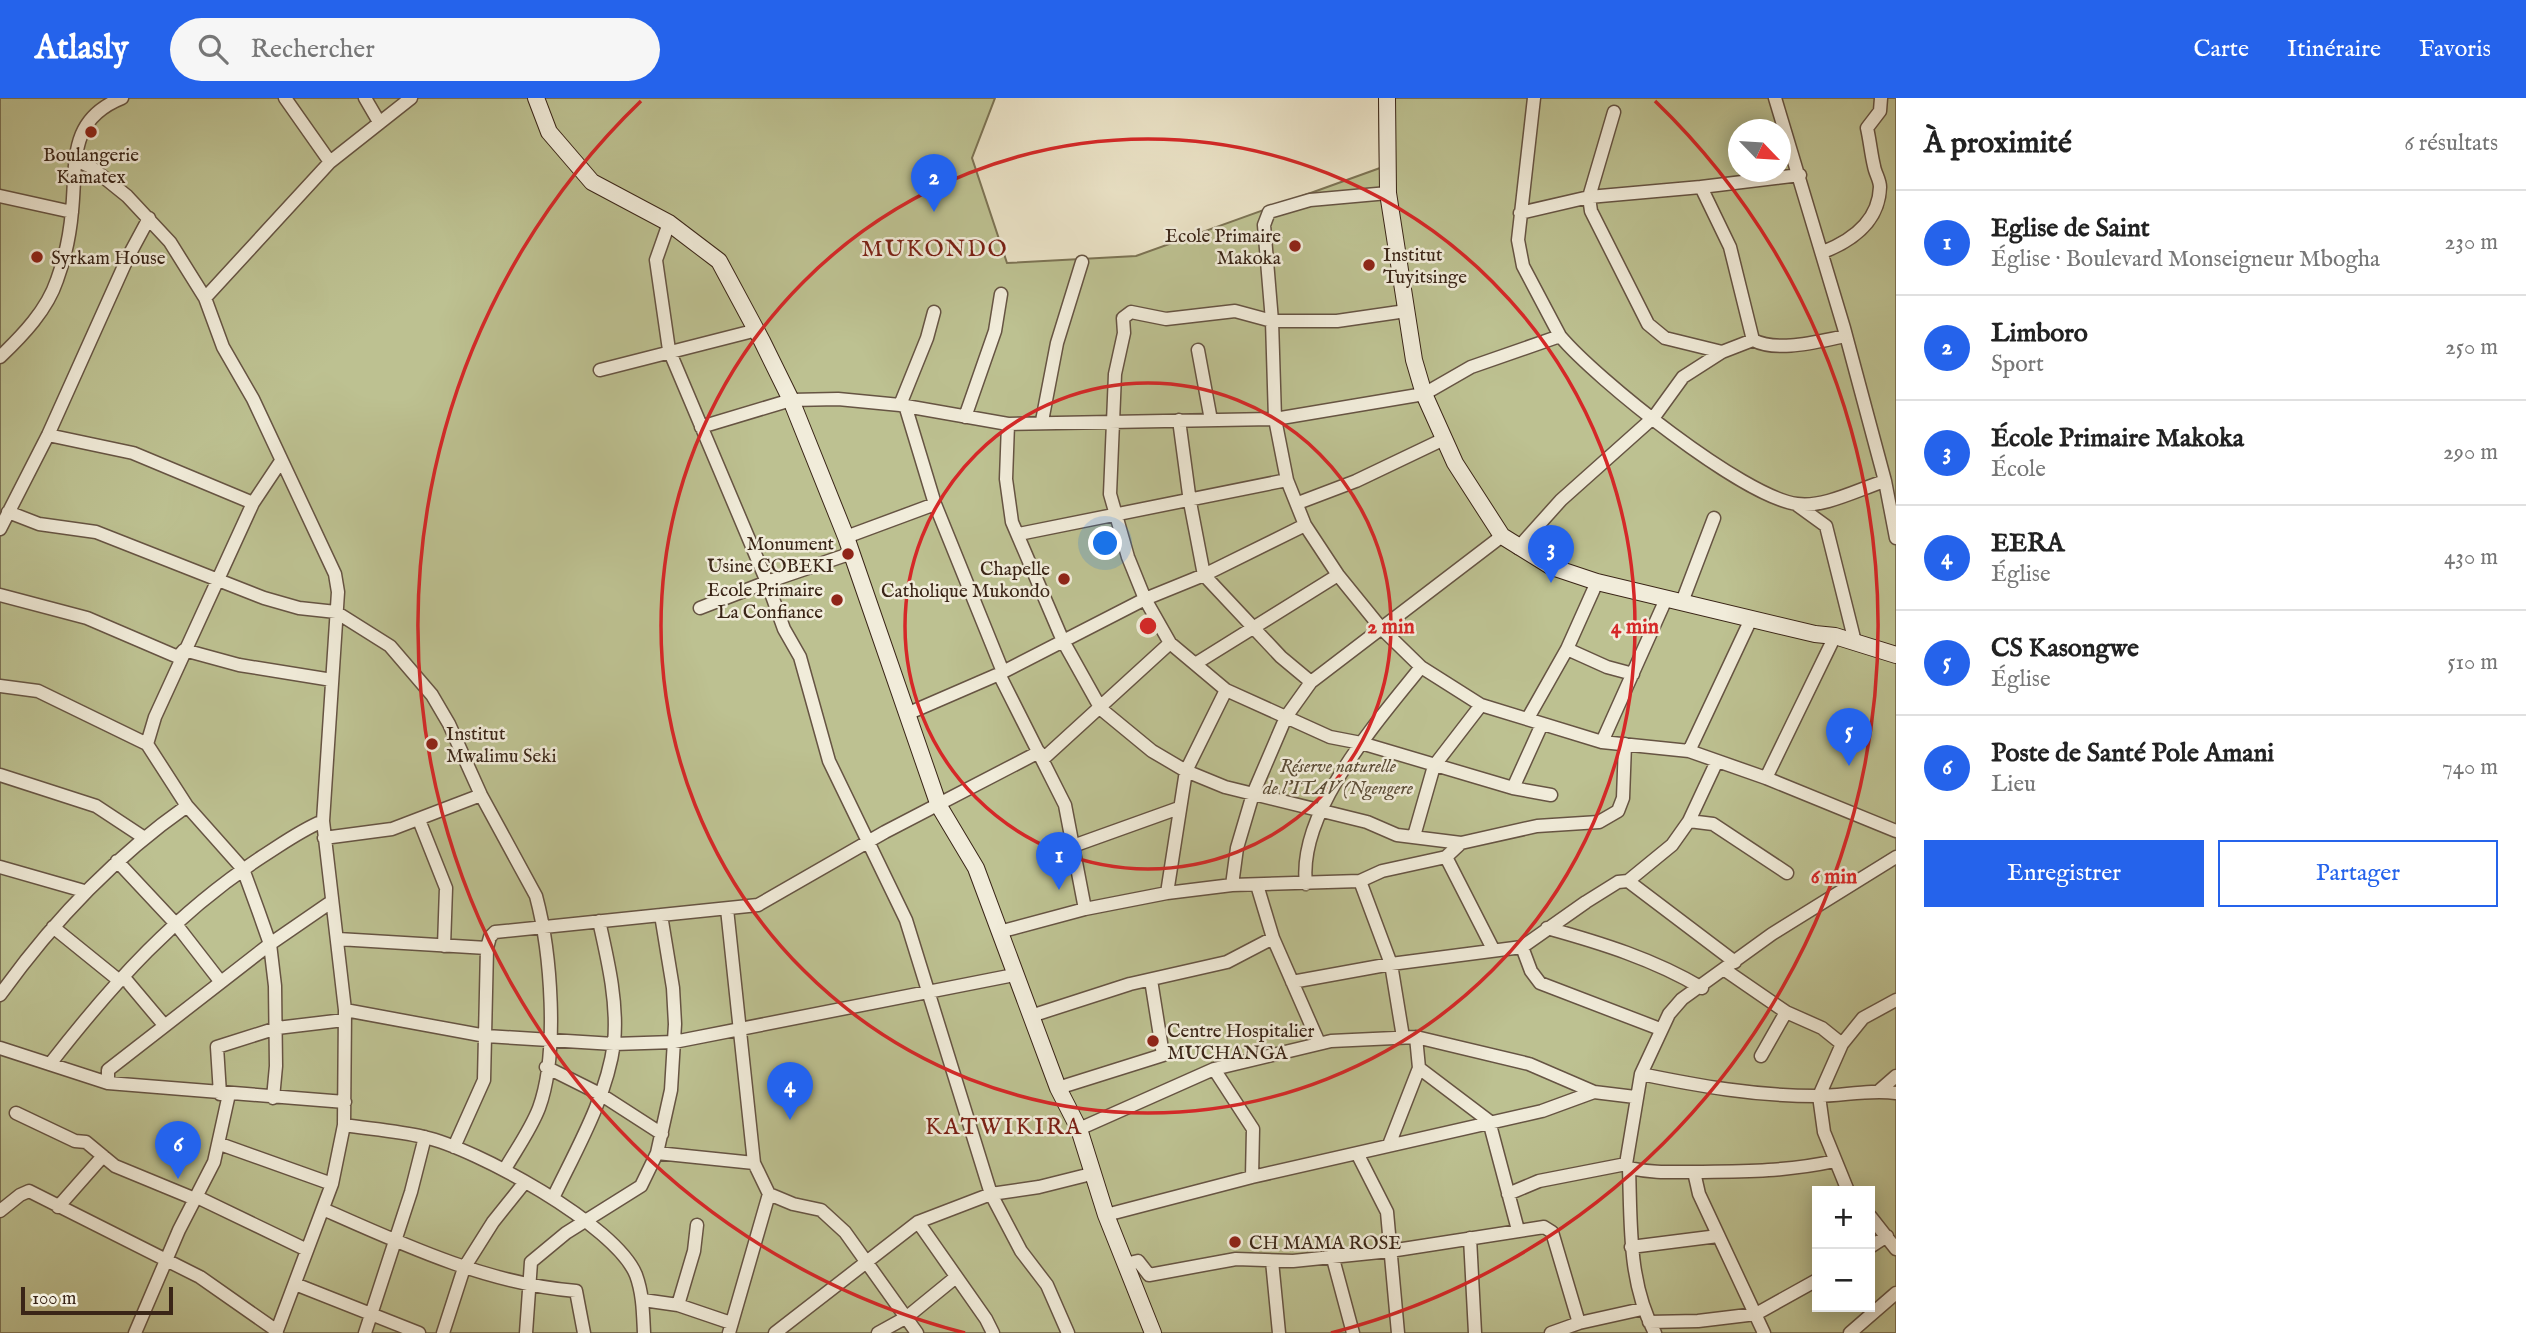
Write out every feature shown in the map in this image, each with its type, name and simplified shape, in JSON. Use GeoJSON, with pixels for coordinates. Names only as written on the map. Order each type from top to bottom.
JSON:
{"type":"FeatureCollection","features":[{"type":"Feature","properties":{"kind":"street"},"geometry":{"type":"LineString","coordinates":[[285,98],[330,162]]}},
{"type":"Feature","properties":{"kind":"street"},"geometry":{"type":"LineString","coordinates":[[365,98],[379,122]]}},
{"type":"Feature","properties":{"kind":"street"},"geometry":{"type":"LineString","coordinates":[[205,299],[330,162],[411,98]]}},
{"type":"Feature","properties":{"kind":"street"},"geometry":{"type":"LineString","coordinates":[[536,98],[549,132],[592,182],[669,223],[719,261],[757,330],[791,400],[846,537],[939,806],[976,868],[1058,1088],[1079,1129],[1091,1174],[1153,1333]]}},
{"type":"Feature","properties":{"kind":"street"},"geometry":{"type":"LineString","coordinates":[[1387,98],[1388,193],[1413,360],[1423,394],[1444,439],[1484,511],[1502,536],[1552,566],[1597,582],[1835,636],[1896,655]]}},
{"type":"Feature","properties":{"kind":"street"},"geometry":{"type":"LineString","coordinates":[[1534,98],[1518,240],[1523,265],[1560,336],[1603,380],[1747,485],[1797,504],[1826,526],[1854,642]]}},
{"type":"Feature","properties":{"kind":"street"},"geometry":{"type":"LineString","coordinates":[[1775,98],[1823,252],[1885,481],[1896,538]]}},
{"type":"Feature","properties":{"kind":"street"},"geometry":{"type":"LineString","coordinates":[[1823,252],[1844,245],[1856,235],[1868,222],[1874,208],[1880,186],[1867,128],[1880,111],[1881,98]]}},
{"type":"Feature","properties":{"kind":"street"},"geometry":{"type":"LineString","coordinates":[[0,357],[32,324],[56,283],[72,212],[74,159],[89,119],[114,100]]}},
{"type":"Feature","properties":{"kind":"street"},"geometry":{"type":"LineString","coordinates":[[1614,112],[1589,197],[1591,211],[1648,324],[1665,338],[1722,352]]}},
{"type":"Feature","properties":{"kind":"street"},"geometry":{"type":"LineString","coordinates":[[0,1211],[29,1191],[167,1258],[200,1277],[276,1332],[332,1184],[344,1125],[344,1015],[338,939],[331,902],[323,821],[336,612],[335,574],[253,399],[223,348],[205,299],[170,242],[149,218],[91,167],[74,159]]}},
{"type":"Feature","properties":{"kind":"street"},"geometry":{"type":"LineString","coordinates":[[1520,213],[1589,197],[1800,175]]}},
{"type":"Feature","properties":{"kind":"street"},"geometry":{"type":"LineString","coordinates":[[1701,187],[1730,247],[1753,340]]}},
{"type":"Feature","properties":{"kind":"street"},"geometry":{"type":"LineString","coordinates":[[1388,193],[1310,200],[1269,212],[1264,225],[1272,321],[1275,419],[1287,480],[1305,526],[1338,575],[1381,628],[1420,667],[1481,705],[1602,742],[1689,751],[1766,778],[1896,831]]}},
{"type":"Feature","properties":{"kind":"street"},"geometry":{"type":"LineString","coordinates":[[0,196],[72,212]]}},
{"type":"Feature","properties":{"kind":"street"},"geometry":{"type":"LineString","coordinates":[[0,529],[48,435],[128,257],[149,218]]}},
{"type":"Feature","properties":{"kind":"street"},"geometry":{"type":"LineString","coordinates":[[669,223],[656,260],[669,350],[767,582],[784,629],[800,657],[829,761],[906,920],[991,1194],[1021,1251],[1047,1285],[1068,1333]]}},
{"type":"Feature","properties":{"kind":"street"},"geometry":{"type":"LineString","coordinates":[[1042,421],[1057,343],[1082,262]]}},
{"type":"Feature","properties":{"kind":"street"},"geometry":{"type":"LineString","coordinates":[[965,417],[995,331],[1001,294]]}},
{"type":"Feature","properties":{"kind":"street"},"geometry":{"type":"LineString","coordinates":[[1406,311],[1336,321],[1272,321],[1235,311],[1166,319],[1131,312],[1124,318],[1125,333],[1115,374],[1110,494],[1114,513],[1145,599],[1170,643],[1226,690],[1330,737],[1361,743],[1513,788],[1552,795]]}},
{"type":"Feature","properties":{"kind":"street"},"geometry":{"type":"LineString","coordinates":[[934,312],[902,405],[935,504],[1001,673],[1065,805],[1085,909]]}},
{"type":"Feature","properties":{"kind":"street"},"geometry":{"type":"LineString","coordinates":[[600,370],[669,350],[757,330]]}},
{"type":"Feature","properties":{"kind":"street"},"geometry":{"type":"LineString","coordinates":[[701,427],[791,400],[838,398],[902,405],[1008,424],[1042,421],[1112,423],[1275,419],[1423,394],[1471,367],[1560,336]]}},
{"type":"Feature","properties":{"kind":"street"},"geometry":{"type":"LineString","coordinates":[[1518,548],[1561,500],[1654,417],[1683,377],[1722,352],[1753,340],[1763,345],[1784,345],[1846,336]]}},
{"type":"Feature","properties":{"kind":"street"},"geometry":{"type":"LineString","coordinates":[[1198,350],[1211,420]]}},
{"type":"Feature","properties":{"kind":"street"},"geometry":{"type":"LineString","coordinates":[[1178,420],[1190,502],[1205,575],[1254,628],[1311,682]]}},
{"type":"Feature","properties":{"kind":"street"},"geometry":{"type":"LineString","coordinates":[[1008,424],[1008,502],[1012,522],[1063,641],[1101,709],[1128,733],[1186,771],[1253,794],[1367,822],[1397,835],[1461,844],[1537,825],[1581,825],[1613,816],[1623,798],[1625,744]]}},
{"type":"Feature","properties":{"kind":"street"},"geometry":{"type":"LineString","coordinates":[[48,435],[133,453],[253,503]]}},
{"type":"Feature","properties":{"kind":"street"},"geometry":{"type":"LineString","coordinates":[[1298,503],[1356,481],[1444,439]]}},
{"type":"Feature","properties":{"kind":"street"},"geometry":{"type":"LineString","coordinates":[[147,744],[155,717],[184,650],[253,503],[281,461]]}},
{"type":"Feature","properties":{"kind":"street"},"geometry":{"type":"LineString","coordinates":[[1019,534],[1114,513],[1130,513],[1190,502],[1287,480]]}},
{"type":"Feature","properties":{"kind":"street"},"geometry":{"type":"LineString","coordinates":[[1797,504],[1815,503],[1885,481]]}},
{"type":"Feature","properties":{"kind":"street"},"geometry":{"type":"LineString","coordinates":[[846,537],[935,504]]}},
{"type":"Feature","properties":{"kind":"street"},"geometry":{"type":"LineString","coordinates":[[9,512],[39,524],[96,531],[218,582],[299,608],[336,612],[390,646],[432,695],[536,896],[542,929],[551,1011],[547,1067],[539,1107],[505,1169]]}},
{"type":"Feature","properties":{"kind":"street"},"geometry":{"type":"LineString","coordinates":[[1602,742],[1633,674],[1674,601],[1714,518]]}},
{"type":"Feature","properties":{"kind":"street"},"geometry":{"type":"LineString","coordinates":[[909,713],[1001,673],[1145,599],[1205,575],[1305,526]]}},
{"type":"Feature","properties":{"kind":"street"},"geometry":{"type":"LineString","coordinates":[[1232,886],[1237,848],[1253,794],[1286,717],[1311,682],[1502,536]]}},
{"type":"Feature","properties":{"kind":"street"},"geometry":{"type":"LineString","coordinates":[[700,608],[852,553]]}},
{"type":"Feature","properties":{"kind":"street"},"geometry":{"type":"LineString","coordinates":[[1195,664],[1338,575]]}},
{"type":"Feature","properties":{"kind":"street"},"geometry":{"type":"LineString","coordinates":[[1528,718],[1567,649],[1597,582]]}},
{"type":"Feature","properties":{"kind":"street"},"geometry":{"type":"LineString","coordinates":[[0,594],[87,618],[178,657],[184,650]]}},
{"type":"Feature","properties":{"kind":"street"},"geometry":{"type":"LineString","coordinates":[[1689,751],[1751,619]]}},
{"type":"Feature","properties":{"kind":"street"},"geometry":{"type":"LineString","coordinates":[[1766,778],[1835,636]]}},
{"type":"Feature","properties":{"kind":"street"},"geometry":{"type":"LineString","coordinates":[[454,1147],[484,1080],[487,948],[489,937],[495,932],[758,905],[870,842],[1041,756],[1101,709],[1170,643]]}},
{"type":"Feature","properties":{"kind":"street"},"geometry":{"type":"LineString","coordinates":[[1567,649],[1633,674]]}},
{"type":"Feature","properties":{"kind":"street"},"geometry":{"type":"LineString","coordinates":[[184,650],[239,665],[332,680]]}},
{"type":"Feature","properties":{"kind":"street"},"geometry":{"type":"LineString","coordinates":[[1306,884],[1304,869],[1308,847],[1322,810],[1361,743],[1420,667]]}},
{"type":"Feature","properties":{"kind":"street"},"geometry":{"type":"LineString","coordinates":[[0,685],[37,691],[147,744],[187,806],[243,869],[270,944],[277,1028],[273,1098]]}},
{"type":"Feature","properties":{"kind":"street"},"geometry":{"type":"LineString","coordinates":[[1167,892],[1178,808],[1186,771],[1226,690]]}},
{"type":"Feature","properties":{"kind":"street"},"geometry":{"type":"LineString","coordinates":[[1414,836],[1434,766],[1481,705]]}},
{"type":"Feature","properties":{"kind":"street"},"geometry":{"type":"LineString","coordinates":[[1513,788],[1542,724]]}},
{"type":"Feature","properties":{"kind":"street"},"geometry":{"type":"LineString","coordinates":[[1292,982],[1391,964],[1522,947],[1546,928],[1618,882],[1628,881],[1672,845],[1689,821],[1717,761]]}},
{"type":"Feature","properties":{"kind":"street"},"geometry":{"type":"LineString","coordinates":[[0,775],[96,806],[143,837]]}},
{"type":"Feature","properties":{"kind":"street"},"geometry":{"type":"LineString","coordinates":[[324,838],[392,829],[481,794]]}},
{"type":"Feature","properties":{"kind":"street"},"geometry":{"type":"LineString","coordinates":[[0,995],[52,927],[84,891],[143,837],[187,806]]}},
{"type":"Feature","properties":{"kind":"street"},"geometry":{"type":"LineString","coordinates":[[1073,846],[1178,808]]}},
{"type":"Feature","properties":{"kind":"street"},"geometry":{"type":"LineString","coordinates":[[419,820],[446,888],[444,946]]}},
{"type":"Feature","properties":{"kind":"street"},"geometry":{"type":"LineString","coordinates":[[51,1064],[96,1006],[175,923],[243,869],[323,821]]}},
{"type":"Feature","properties":{"kind":"street"},"geometry":{"type":"LineString","coordinates":[[1689,821],[1713,824],[1787,873]]}},
{"type":"Feature","properties":{"kind":"street"},"geometry":{"type":"LineString","coordinates":[[999,932],[1085,909],[1167,892],[1232,886],[1360,881],[1382,872],[1446,857],[1461,844]]}},
{"type":"Feature","properties":{"kind":"street"},"geometry":{"type":"LineString","coordinates":[[1446,857],[1493,949]]}},
{"type":"Feature","properties":{"kind":"street"},"geometry":{"type":"LineString","coordinates":[[1812,1283],[1756,1314],[1652,1327],[1642,1309],[1631,1247],[1627,1166],[1635,1097],[1641,1074],[1660,1029],[1682,999],[1702,988],[1772,934],[1896,857]]}},
{"type":"Feature","properties":{"kind":"street"},"geometry":{"type":"LineString","coordinates":[[117,860],[175,923],[220,981]]}},
{"type":"Feature","properties":{"kind":"street"},"geometry":{"type":"LineString","coordinates":[[0,867],[84,891]]}},
{"type":"Feature","properties":{"kind":"street"},"geometry":{"type":"LineString","coordinates":[[1360,881],[1391,964],[1419,1068],[1489,1121],[1518,1230]]}},
{"type":"Feature","properties":{"kind":"street"},"geometry":{"type":"LineString","coordinates":[[1628,881],[1786,1012],[1822,1028],[1842,1044]]}},
{"type":"Feature","properties":{"kind":"street"},"geometry":{"type":"LineString","coordinates":[[1258,885],[1273,938],[1319,1043]]}},
{"type":"Feature","properties":{"kind":"street"},"geometry":{"type":"LineString","coordinates":[[108,1083],[108,1070],[150,1040],[164,1025],[220,981],[331,902]]}},
{"type":"Feature","properties":{"kind":"street"},"geometry":{"type":"LineString","coordinates":[[727,909],[754,1163],[769,1194],[793,1204],[821,1210],[845,1233],[917,1333]]}},
{"type":"Feature","properties":{"kind":"street"},"geometry":{"type":"LineString","coordinates":[[526,1333],[531,1262],[585,1221],[641,1186],[657,1153],[671,1090],[674,1042],[673,988],[661,915]]}},
{"type":"Feature","properties":{"kind":"street"},"geometry":{"type":"LineString","coordinates":[[553,1198],[600,1094],[614,1044],[611,978],[599,921]]}},
{"type":"Feature","properties":{"kind":"street"},"geometry":{"type":"LineString","coordinates":[[52,927],[99,966],[127,981],[164,1025]]}},
{"type":"Feature","properties":{"kind":"street"},"geometry":{"type":"LineString","coordinates":[[1546,928],[1611,946],[1657,963],[1702,988]]}},
{"type":"Feature","properties":{"kind":"street"},"geometry":{"type":"LineString","coordinates":[[1031,1016],[1151,980],[1227,962],[1273,938]]}},
{"type":"Feature","properties":{"kind":"street"},"geometry":{"type":"LineString","coordinates":[[338,939],[487,948]]}},
{"type":"Feature","properties":{"kind":"street"},"geometry":{"type":"LineString","coordinates":[[1522,947],[1531,971],[1540,983],[1660,1029]]}},
{"type":"Feature","properties":{"kind":"street"},"geometry":{"type":"LineString","coordinates":[[135,1333],[220,1144],[225,1094],[217,1047],[277,1028],[344,1015],[486,1036],[614,1044],[674,1042],[1014,975]]}},
{"type":"Feature","properties":{"kind":"street"},"geometry":{"type":"LineString","coordinates":[[1058,1088],[1163,1055],[1151,980]]}},
{"type":"Feature","properties":{"kind":"street"},"geometry":{"type":"LineString","coordinates":[[1846,1186],[1824,1132],[1819,1096],[1842,1044],[1863,1018],[1896,1000]]}},
{"type":"Feature","properties":{"kind":"street"},"geometry":{"type":"LineString","coordinates":[[1761,1056],[1786,1012]]}},
{"type":"Feature","properties":{"kind":"street"},"geometry":{"type":"LineString","coordinates":[[1079,1129],[1214,1069],[1319,1043],[1410,1037],[1529,1064],[1594,1092],[1635,1097]]}},
{"type":"Feature","properties":{"kind":"street"},"geometry":{"type":"LineString","coordinates":[[0,1048],[108,1083],[345,1102]]}},
{"type":"Feature","properties":{"kind":"street"},"geometry":{"type":"LineString","coordinates":[[547,1067],[600,1094],[662,1133]]}},
{"type":"Feature","properties":{"kind":"street"},"geometry":{"type":"LineString","coordinates":[[1389,1145],[1419,1068]]}},
{"type":"Feature","properties":{"kind":"street"},"geometry":{"type":"LineString","coordinates":[[1214,1069],[1253,1129],[1252,1177]]}},
{"type":"Feature","properties":{"kind":"street"},"geometry":{"type":"LineString","coordinates":[[1641,1074],[1719,1090],[1819,1096],[1880,1090],[1896,1093]]}},
{"type":"Feature","properties":{"kind":"street"},"geometry":{"type":"LineString","coordinates":[[1880,1090],[1896,1076]]}},
{"type":"Feature","properties":{"kind":"street"},"geometry":{"type":"LineString","coordinates":[[1106,1215],[1252,1177],[1542,1111],[1594,1092]]}},
{"type":"Feature","properties":{"kind":"street"},"geometry":{"type":"LineString","coordinates":[[16,1113],[75,1141],[86,1142],[115,1166],[196,1198],[307,1250]]}},
{"type":"Feature","properties":{"kind":"street"},"geometry":{"type":"LineString","coordinates":[[344,1125],[425,1137],[454,1147],[505,1169],[553,1198],[585,1221],[631,1266],[643,1300],[644,1333]]}},
{"type":"Feature","properties":{"kind":"street"},"geometry":{"type":"LineString","coordinates":[[365,1333],[396,1241],[425,1137]]}},
{"type":"Feature","properties":{"kind":"street"},"geometry":{"type":"LineString","coordinates":[[220,1144],[332,1184]]}},
{"type":"Feature","properties":{"kind":"street"},"geometry":{"type":"LineString","coordinates":[[657,1153],[754,1163]]}},
{"type":"Feature","properties":{"kind":"street"},"geometry":{"type":"LineString","coordinates":[[1358,1155],[1387,1212],[1398,1333]]}},
{"type":"Feature","properties":{"kind":"street"},"geometry":{"type":"LineString","coordinates":[[58,1207],[103,1156]]}},
{"type":"Feature","properties":{"kind":"street"},"geometry":{"type":"LineString","coordinates":[[1508,1194],[1539,1181],[1627,1166],[1657,1173],[1788,1171],[1835,1161]]}},
{"type":"Feature","properties":{"kind":"street"},"geometry":{"type":"LineString","coordinates":[[1693,1172],[1699,1194],[1764,1333]]}},
{"type":"Feature","properties":{"kind":"street"},"geometry":{"type":"LineString","coordinates":[[775,1333],[918,1222],[991,1194],[1039,1187],[1091,1174]]}},
{"type":"Feature","properties":{"kind":"street"},"geometry":{"type":"LineString","coordinates":[[443,1333],[464,1268],[493,1222],[525,1182]]}},
{"type":"Feature","properties":{"kind":"street"},"geometry":{"type":"LineString","coordinates":[[643,1300],[678,1305],[730,1328],[769,1194]]}},
{"type":"Feature","properties":{"kind":"street"},"geometry":{"type":"LineString","coordinates":[[323,1209],[464,1268],[529,1283],[543,1289],[576,1291],[584,1333]]}},
{"type":"Feature","properties":{"kind":"street"},"geometry":{"type":"LineString","coordinates":[[918,1222],[990,1332]]}},
{"type":"Feature","properties":{"kind":"street"},"geometry":{"type":"LineString","coordinates":[[1875,1222],[1896,1249]]}},
{"type":"Feature","properties":{"kind":"street"},"geometry":{"type":"LineString","coordinates":[[678,1305],[694,1251],[697,1224]]}},
{"type":"Feature","properties":{"kind":"street"},"geometry":{"type":"LineString","coordinates":[[1125,1264],[1138,1261],[1149,1275],[1236,1259],[1272,1261],[1390,1251],[1544,1227],[1552,1232],[1579,1323]]}},
{"type":"Feature","properties":{"kind":"street"},"geometry":{"type":"LineString","coordinates":[[1631,1247],[1718,1236]]}},
{"type":"Feature","properties":{"kind":"street"},"geometry":{"type":"LineString","coordinates":[[1875,1244],[1887,1236]]}},
{"type":"Feature","properties":{"kind":"street"},"geometry":{"type":"LineString","coordinates":[[1470,1238],[1475,1333]]}},
{"type":"Feature","properties":{"kind":"street"},"geometry":{"type":"LineString","coordinates":[[1332,1255],[1353,1333]]}},
{"type":"Feature","properties":{"kind":"street"},"geometry":{"type":"LineString","coordinates":[[1272,1261],[1279,1333]]}},
{"type":"Feature","properties":{"kind":"street"},"geometry":{"type":"LineString","coordinates":[[878,1333],[907,1317],[956,1277]]}},
{"type":"Feature","properties":{"kind":"street"},"geometry":{"type":"LineString","coordinates":[[295,1284],[419,1333]]}},
{"type":"Feature","properties":{"kind":"street"},"geometry":{"type":"LineString","coordinates":[[1850,1333],[1896,1293]]}},
{"type":"Feature","properties":{"kind":"street"},"geometry":{"type":"LineString","coordinates":[[1553,1333],[1579,1323],[1642,1309]]}},
{"type":"Feature","properties":{"kind":"green space","name":"Réserve naturelle de l'ITAV (Ngengere"},"geometry":{"type":"Polygon","coordinates":[[[0,98],[995,98],[972,158],[1007,263],[1136,256],[1380,168],[1379,98],[1896,98],[1896,1333],[0,1333],[0,98]]]}},
{"type":"Feature","properties":{"kind":"place","name":"Boulangerie Kamatex"},"geometry":{"type":"Point","coordinates":[91,132]}},
{"type":"Feature","properties":{"kind":"place","name":"Limboro"},"geometry":{"type":"Point","coordinates":[934,212]}},
{"type":"Feature","properties":{"kind":"place","name":"Ecole Primaire Makoka"},"geometry":{"type":"Point","coordinates":[1295,246]}},
{"type":"Feature","properties":{"kind":"place","name":"Syrkam House"},"geometry":{"type":"Point","coordinates":[37,257]}},
{"type":"Feature","properties":{"kind":"place","name":"Institut Tuyitsinge"},"geometry":{"type":"Point","coordinates":[1369,265]}},
{"type":"Feature","properties":{"kind":"place","name":"Monument Usine COBEKI"},"geometry":{"type":"Point","coordinates":[848,554]}},
{"type":"Feature","properties":{"kind":"place","name":"Chapelle Catholique Mukondo"},"geometry":{"type":"Point","coordinates":[1064,579]}},
{"type":"Feature","properties":{"kind":"place","name":"École Primaire Makoka"},"geometry":{"type":"Point","coordinates":[1551,583]}},
{"type":"Feature","properties":{"kind":"place","name":"Ecole Primaire La Confiance"},"geometry":{"type":"Point","coordinates":[837,600]}},
{"type":"Feature","properties":{"kind":"place","name":"Institut Mwalimu Seki"},"geometry":{"type":"Point","coordinates":[432,744]}},
{"type":"Feature","properties":{"kind":"place","name":"CS Kasongwe"},"geometry":{"type":"Point","coordinates":[1849,766]}},
{"type":"Feature","properties":{"kind":"place","name":"Eglise de Saint"},"geometry":{"type":"Point","coordinates":[1059,890]}},
{"type":"Feature","properties":{"kind":"place","name":"Centre Hospitalier MUCHANGA"},"geometry":{"type":"Point","coordinates":[1153,1041]}},
{"type":"Feature","properties":{"kind":"place","name":"EERA"},"geometry":{"type":"Point","coordinates":[790,1120]}},
{"type":"Feature","properties":{"kind":"place","name":"Poste de Santé Pole Amani"},"geometry":{"type":"Point","coordinates":[178,1179]}},
{"type":"Feature","properties":{"kind":"place","name":"CH MAMA ROSE"},"geometry":{"type":"Point","coordinates":[1235,1242]}},
{"type":"Feature","properties":{"kind":"district","name":"MUKONDO"},"geometry":{"type":"Point","coordinates":[935,248]}},
{"type":"Feature","properties":{"kind":"district","name":"KATWIKIRA"},"geometry":{"type":"Point","coordinates":[1004,1126]}}]}
